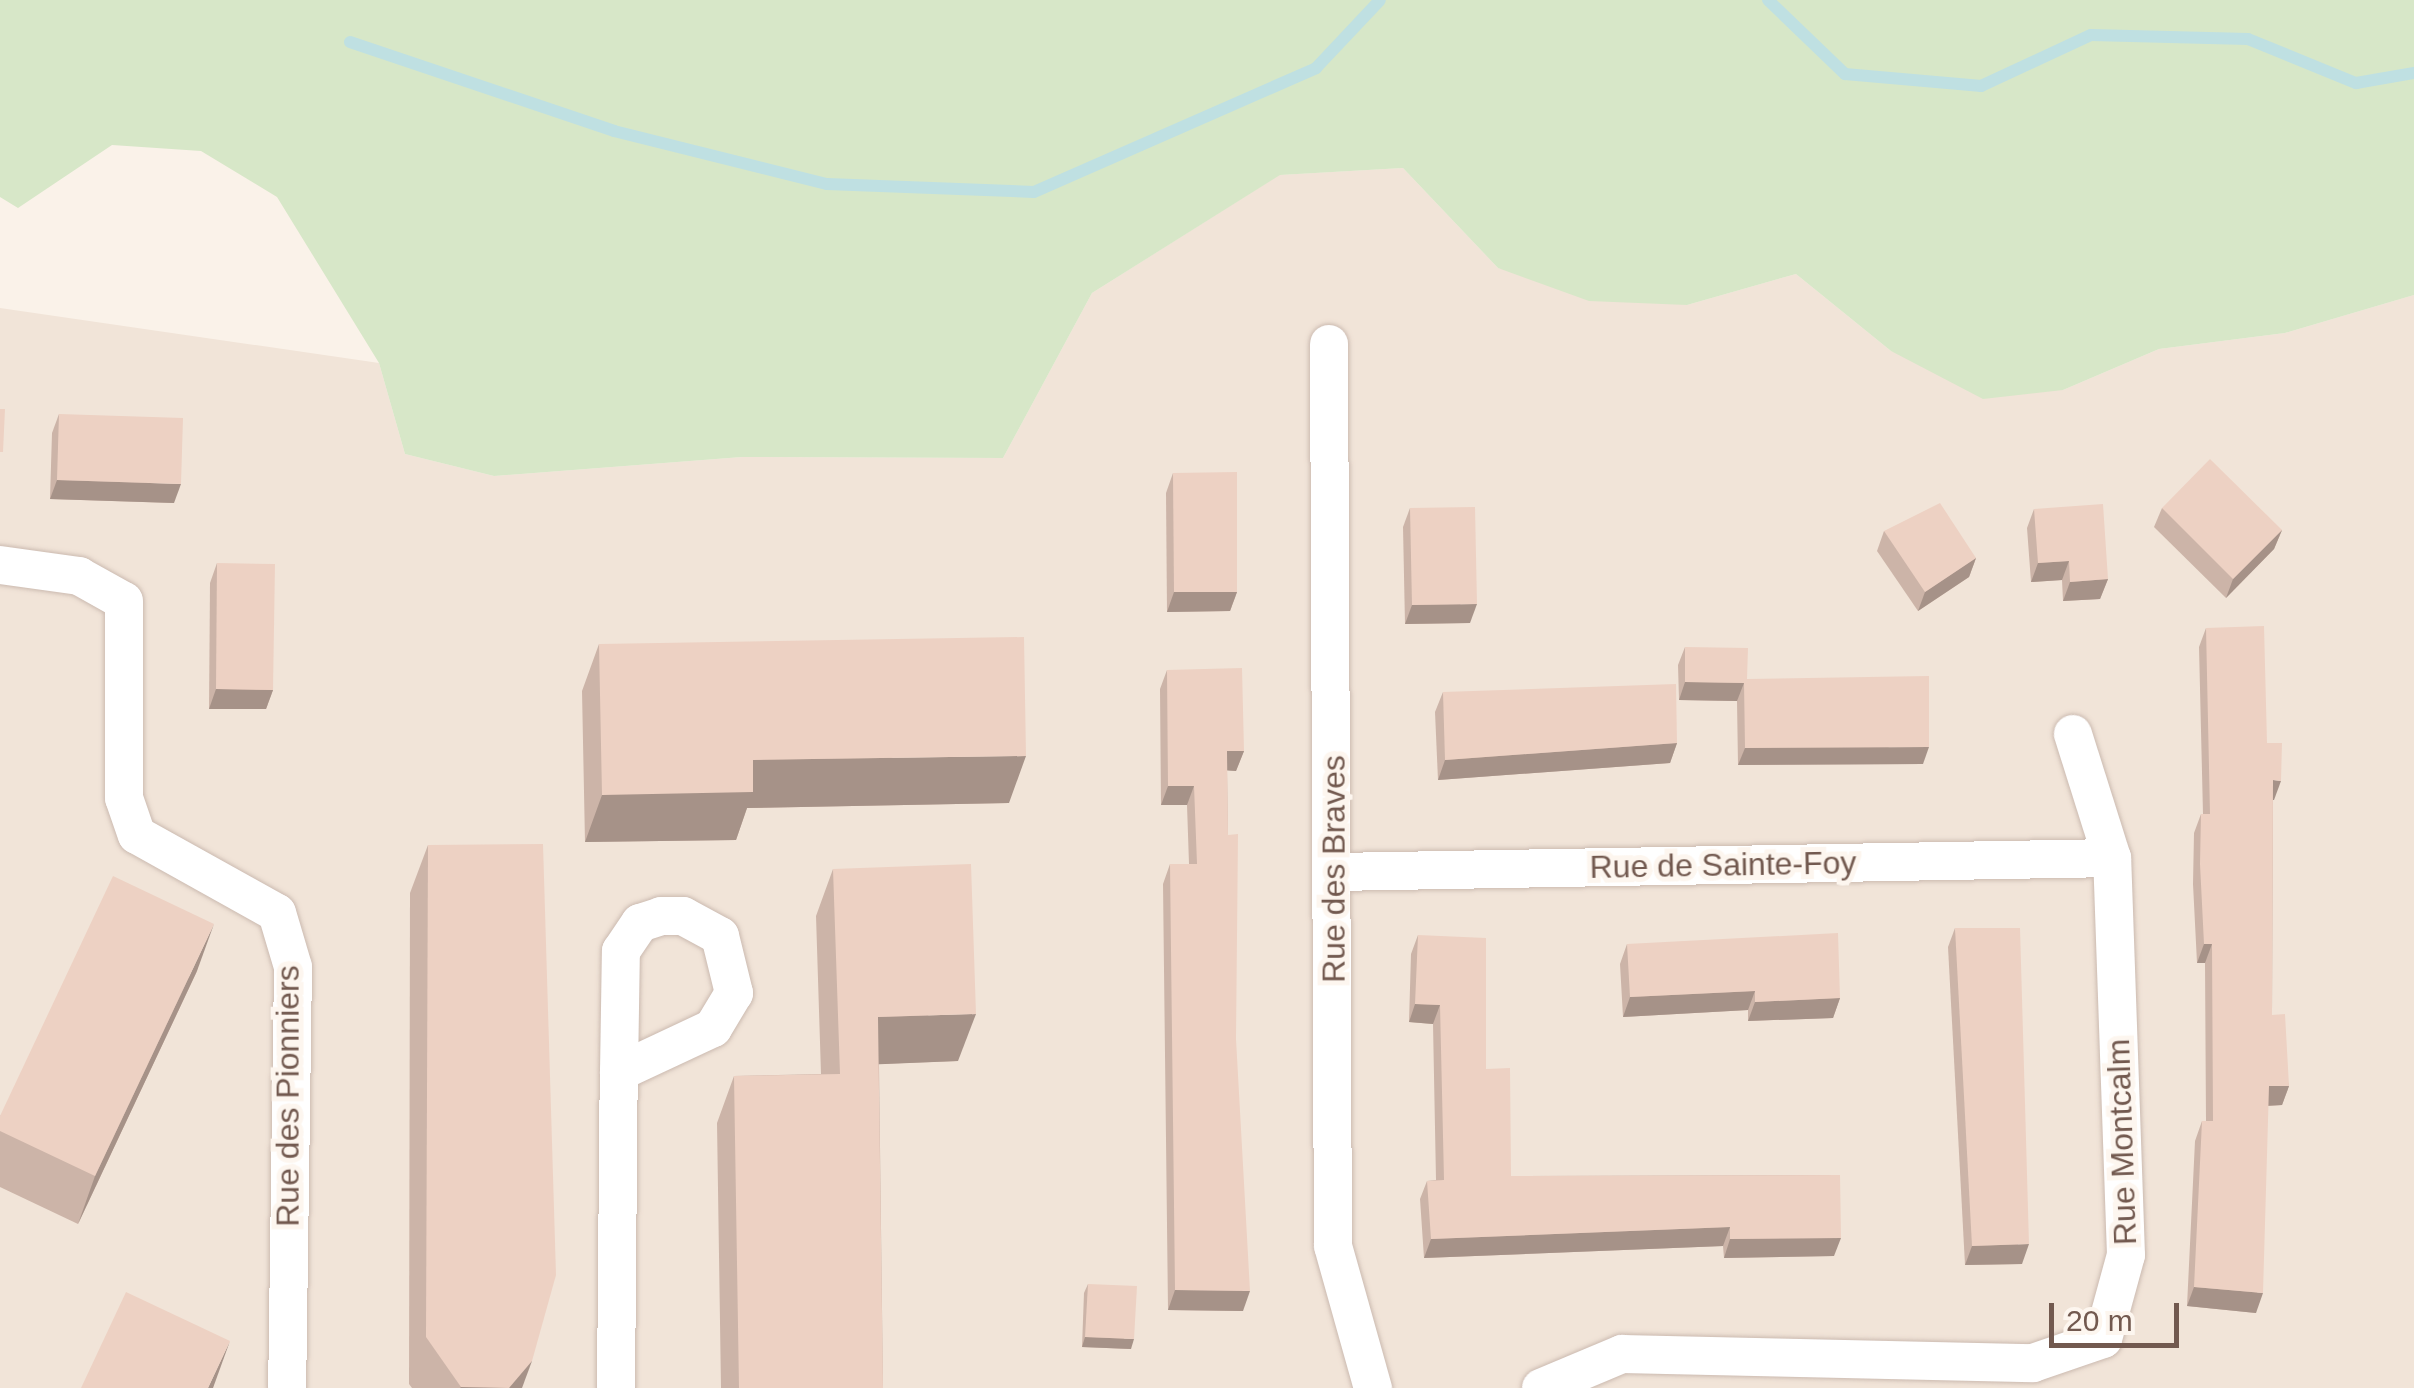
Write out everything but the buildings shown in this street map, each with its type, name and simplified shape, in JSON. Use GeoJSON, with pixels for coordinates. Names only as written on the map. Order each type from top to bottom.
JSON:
{"type":"FeatureCollection","features":[{"type":"Feature","properties":{"kind":"street","name":"Rue des Braves"},"geometry":{"type":"LineString","coordinates":[[1328,344],[1335,872],[1333,1246],[1373,1388]]}},
{"type":"Feature","properties":{"kind":"street","name":"Rue des Pionniers"},"geometry":{"type":"LineString","coordinates":[[0,565],[79,576],[124,600],[124,798],[138,835],[277,913],[293,966],[286,1388]]}},
{"type":"Feature","properties":{"kind":"street","name":"Rue Montcalm"},"geometry":{"type":"LineString","coordinates":[[1541,1388],[1622,1354],[2033,1364],[2102,1339],[2126,1255],[2112,858],[2073,734]]}},
{"type":"Feature","properties":{"kind":"street","name":"Rue de Sainte-Foy"},"geometry":{"type":"LineString","coordinates":[[1335,872],[2112,858]]}},
{"type":"Feature","properties":{"kind":"street"},"geometry":{"type":"LineString","coordinates":[[616,1388],[619,1072]]}},
{"type":"Feature","properties":{"kind":"shaded area"},"geometry":{"type":"Polygon","coordinates":[[[1403,168],[1498,268],[1687,305],[1796,274],[1891,351],[2063,390],[2159,349],[2285,333],[2414,295],[2414,1388],[0,1388],[0,308],[379,363],[405,454],[494,476],[742,457],[1003,458],[1092,293],[1279,175],[1403,168]]]}},
{"type":"Feature","properties":{"kind":"green space"},"geometry":{"type":"Polygon","coordinates":[[[0,0],[2414,0],[2414,295],[2285,333],[2159,349],[2063,390],[1983,399],[1891,351],[1796,274],[1687,305],[1589,301],[1498,268],[1403,168],[1280,175],[1092,293],[1003,458],[742,457],[494,476],[405,454],[379,363],[277,197],[201,151],[112,145],[18,208],[0,197],[0,0]]]}},
{"type":"Feature","properties":{"kind":"waterway"},"geometry":{"type":"LineString","coordinates":[[350,42],[614,131],[827,184],[1034,192],[1316,68],[1380,0]]}},
{"type":"Feature","properties":{"kind":"waterway"},"geometry":{"type":"LineString","coordinates":[[1768,0],[1845,74],[1981,86],[2091,35],[2248,39],[2356,83],[2414,73]]}}]}
